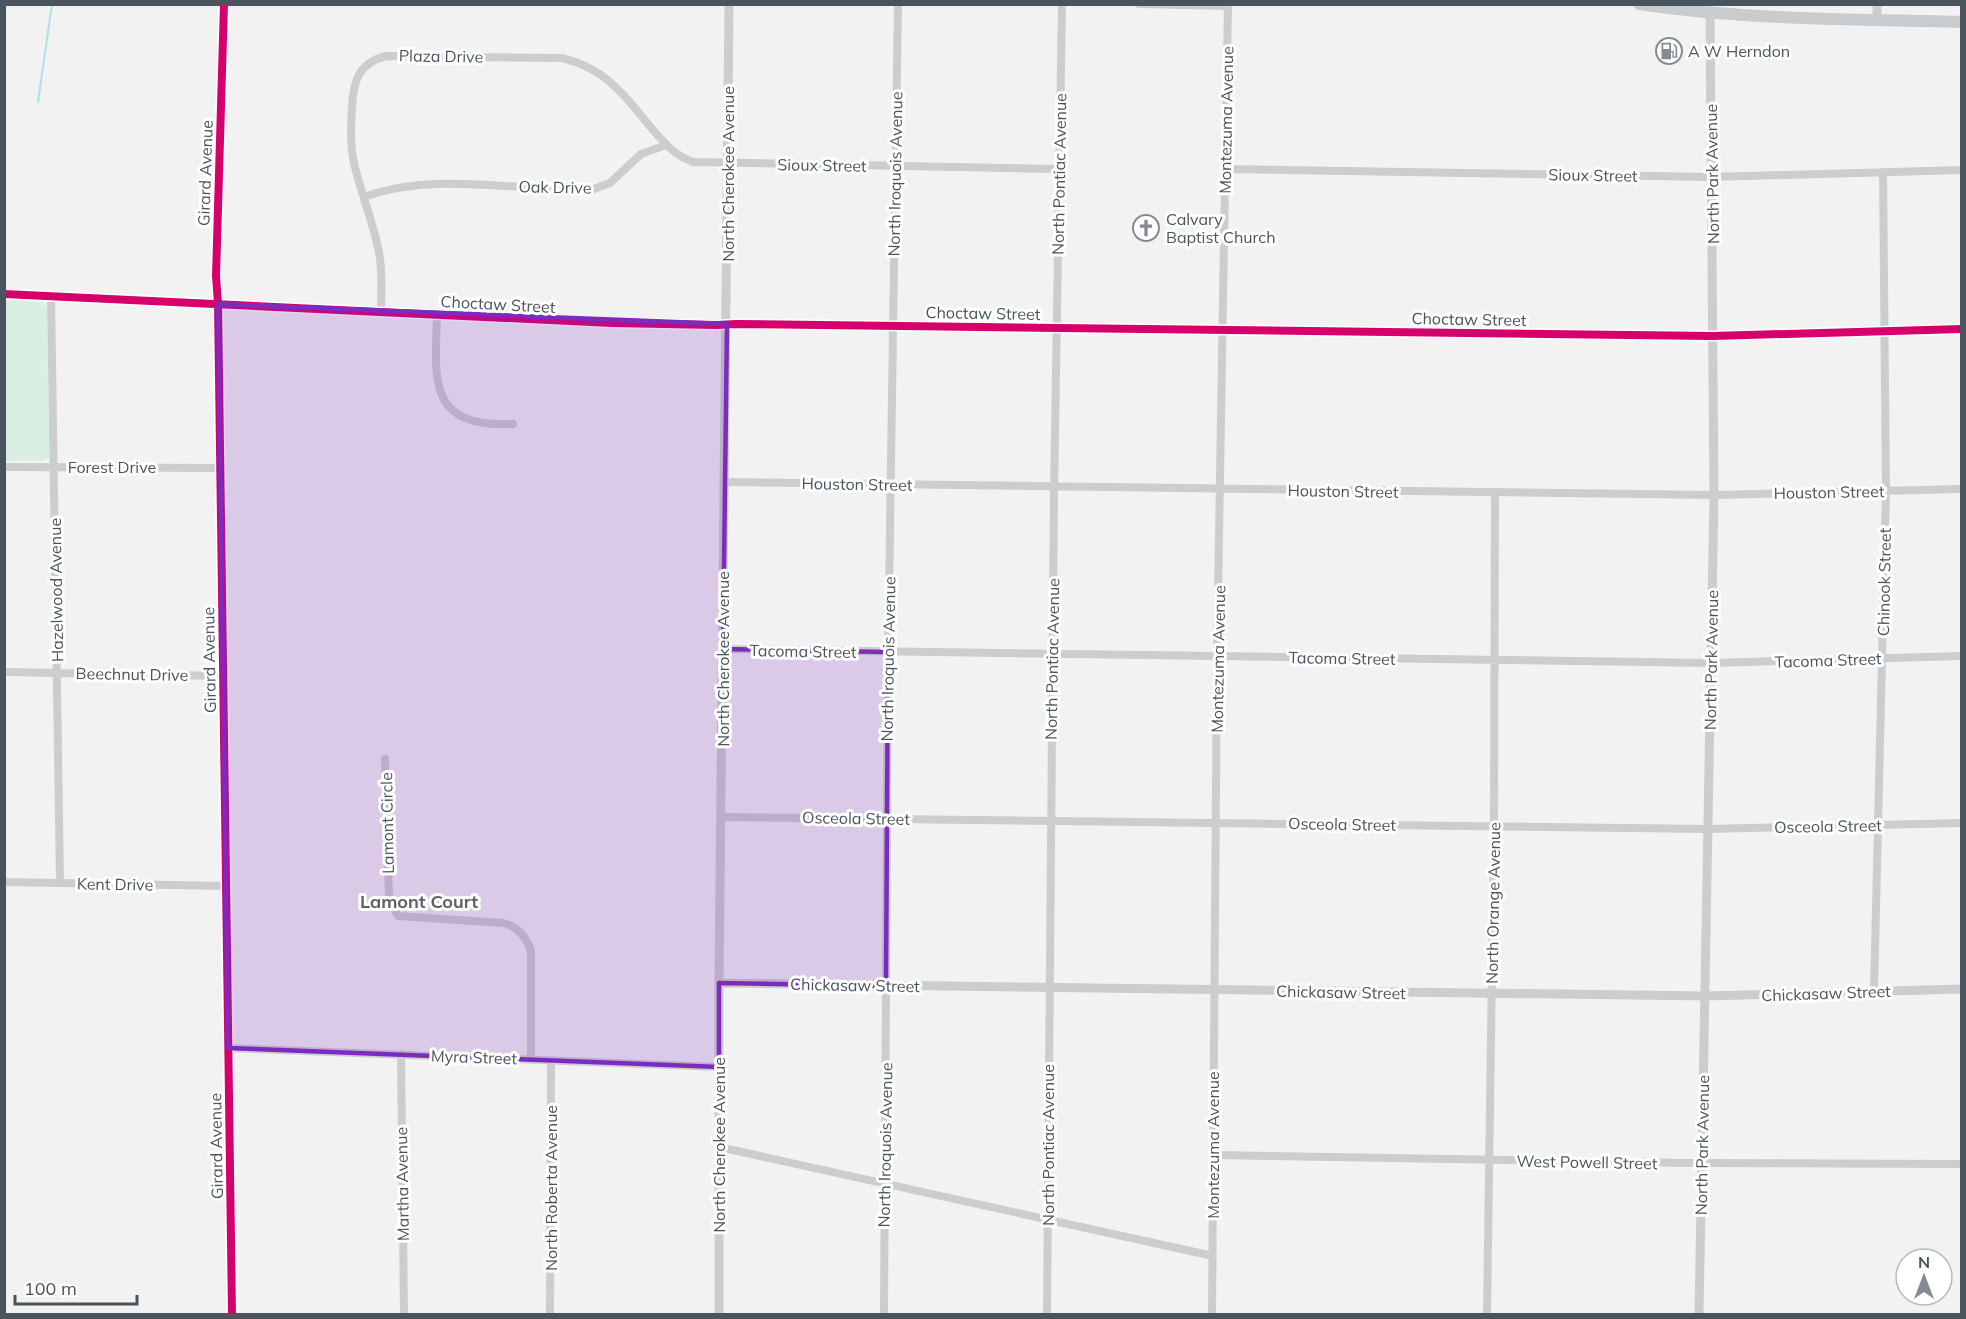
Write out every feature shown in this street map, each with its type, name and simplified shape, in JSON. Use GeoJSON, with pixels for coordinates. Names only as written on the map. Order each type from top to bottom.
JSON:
{"type":"FeatureCollection","features":[{"type":"Feature","properties":{"kind":"main road"},"geometry":{"type":"LineString","coordinates":[[1639,4],[1962,22]]}},
{"type":"Feature","properties":{"kind":"street","name":"Girard Avenue"},"geometry":{"type":"LineString","coordinates":[[224,4],[216,276],[231,1314]]}},
{"type":"Feature","properties":{"kind":"street","name":"North Cherokee Avenue"},"geometry":{"type":"LineString","coordinates":[[719,1314],[719,983],[729,4]]}},
{"type":"Feature","properties":{"kind":"street","name":"North Iroquois Avenue"},"geometry":{"type":"LineString","coordinates":[[884,1314],[888,652],[897,4]]}},
{"type":"Feature","properties":{"kind":"street","name":"North Pontiac Avenue"},"geometry":{"type":"LineString","coordinates":[[1047,1314],[1050,820],[1062,4]]}},
{"type":"Feature","properties":{"kind":"street"},"geometry":{"type":"LineString","coordinates":[[1139,4],[1228,5]]}},
{"type":"Feature","properties":{"kind":"street"},"geometry":{"type":"LineString","coordinates":[[1877,4],[1877,19]]}},
{"type":"Feature","properties":{"kind":"street","name":"Montezuma Avenue"},"geometry":{"type":"LineString","coordinates":[[1212,1314],[1217,656],[1228,5]]}},
{"type":"Feature","properties":{"kind":"street","name":"North Park Avenue"},"geometry":{"type":"LineString","coordinates":[[1699,1314],[1714,495],[1710,9]]}},
{"type":"Feature","properties":{"kind":"street","name":"Plaza Drive"},"geometry":{"type":"LineString","coordinates":[[381,312],[380,260],[354,162],[352,143],[353,90],[356,80],[368,64],[376,58],[386,56],[562,58],[578,62],[614,84],[666,145]]}},
{"type":"Feature","properties":{"kind":"street"},"geometry":{"type":"LineString","coordinates":[[666,145],[676,154],[693,162],[728,163]]}},
{"type":"Feature","properties":{"kind":"street","name":"Oak Drive"},"geometry":{"type":"LineString","coordinates":[[364,197],[396,187],[429,183],[591,190],[610,183],[641,154],[666,145]]}},
{"type":"Feature","properties":{"kind":"street","name":"Sioux Street"},"geometry":{"type":"LineString","coordinates":[[728,163],[1059,169]]}},
{"type":"Feature","properties":{"kind":"street","name":"Sioux Street"},"geometry":{"type":"LineString","coordinates":[[1225,169],[1712,177],[1962,170]]}},
{"type":"Feature","properties":{"kind":"street","name":"Chinook Street"},"geometry":{"type":"LineString","coordinates":[[1874,992],[1886,491],[1883,172]]}},
{"type":"Feature","properties":{"kind":"street","name":"Choctaw Street"},"geometry":{"type":"LineString","coordinates":[[4,294],[612,323],[1713,336],[1962,329]]}},
{"type":"Feature","properties":{"kind":"street","name":"Hazelwood Avenue"},"geometry":{"type":"LineString","coordinates":[[51,296],[60,883]]}},
{"type":"Feature","properties":{"kind":"street"},"geometry":{"type":"LineString","coordinates":[[437,315],[437,380],[439,392],[446,404],[456,412],[483,423],[513,424]]}},
{"type":"Feature","properties":{"kind":"street","name":"Forest Drive"},"geometry":{"type":"LineString","coordinates":[[4,467],[220,468]]}},
{"type":"Feature","properties":{"kind":"street","name":"Houston Street"},"geometry":{"type":"LineString","coordinates":[[725,482],[1714,495],[1962,489]]}},
{"type":"Feature","properties":{"kind":"street","name":"North Orange Avenue"},"geometry":{"type":"LineString","coordinates":[[1487,1314],[1494,826],[1495,492]]}},
{"type":"Feature","properties":{"kind":"street","name":"Tacoma Street"},"geometry":{"type":"LineString","coordinates":[[723,649],[1712,663],[1962,656]]}},
{"type":"Feature","properties":{"kind":"street","name":"Beechnut Drive"},"geometry":{"type":"LineString","coordinates":[[4,672],[222,676]]}},
{"type":"Feature","properties":{"kind":"street","name":"Lamont Circle"},"geometry":{"type":"LineString","coordinates":[[385,759],[389,898],[393,907],[398,916],[503,922],[513,926],[521,933],[531,952],[531,1060]]}},
{"type":"Feature","properties":{"kind":"street","name":"Osceola Street"},"geometry":{"type":"LineString","coordinates":[[722,817],[1708,829],[1962,823]]}},
{"type":"Feature","properties":{"kind":"street","name":"Kent Drive"},"geometry":{"type":"LineString","coordinates":[[4,882],[226,886]]}},
{"type":"Feature","properties":{"kind":"street","name":"Chickasaw Street"},"geometry":{"type":"LineString","coordinates":[[719,983],[1705,996],[1962,989]]}},
{"type":"Feature","properties":{"kind":"street","name":"Myra Street"},"geometry":{"type":"LineString","coordinates":[[228,1048],[719,1067]]}},
{"type":"Feature","properties":{"kind":"street","name":"Martha Avenue"},"geometry":{"type":"LineString","coordinates":[[401,1054],[404,1314]]}},
{"type":"Feature","properties":{"kind":"street","name":"North Roberta Avenue"},"geometry":{"type":"LineString","coordinates":[[550,1314],[551,1061]]}},
{"type":"Feature","properties":{"kind":"street"},"geometry":{"type":"LineString","coordinates":[[719,1147],[1213,1256]]}},
{"type":"Feature","properties":{"kind":"street","name":"West Powell Street"},"geometry":{"type":"LineString","coordinates":[[1213,1155],[1701,1164],[1962,1164]]}},
{"type":"Feature","properties":{"kind":"highlighted area"},"geometry":{"type":"Polygon","coordinates":[[[218,304],[727,324],[723,649],[888,652],[886,986],[719,983],[719,1067],[228,1048],[218,304]]]}},
{"type":"Feature","properties":{"kind":"green space"},"geometry":{"type":"Polygon","coordinates":[[[4,300],[41,302],[47,307],[49,457],[43,461],[5,461],[4,300]]]}},
{"type":"Feature","properties":{"kind":"waterway"},"geometry":{"type":"LineString","coordinates":[[38,102],[52,4]]}},
{"type":"Feature","properties":{"kind":"cycle path"},"geometry":{"type":"LineString","coordinates":[[224,4],[216,276],[232,1314]]}},
{"type":"Feature","properties":{"kind":"cycle path"},"geometry":{"type":"LineString","coordinates":[[4,294],[612,323],[717,325],[1713,336],[1962,329]]}},
{"type":"Feature","properties":{"kind":"place","name":"A W Herndon"},"geometry":{"type":"Point","coordinates":[1669,51]}},
{"type":"Feature","properties":{"kind":"place","name":"Calvary Baptist Church"},"geometry":{"type":"Point","coordinates":[1146,228]}},
{"type":"Feature","properties":{"kind":"district","name":"Lamont Court"},"geometry":{"type":"Point","coordinates":[419,902]}}]}
